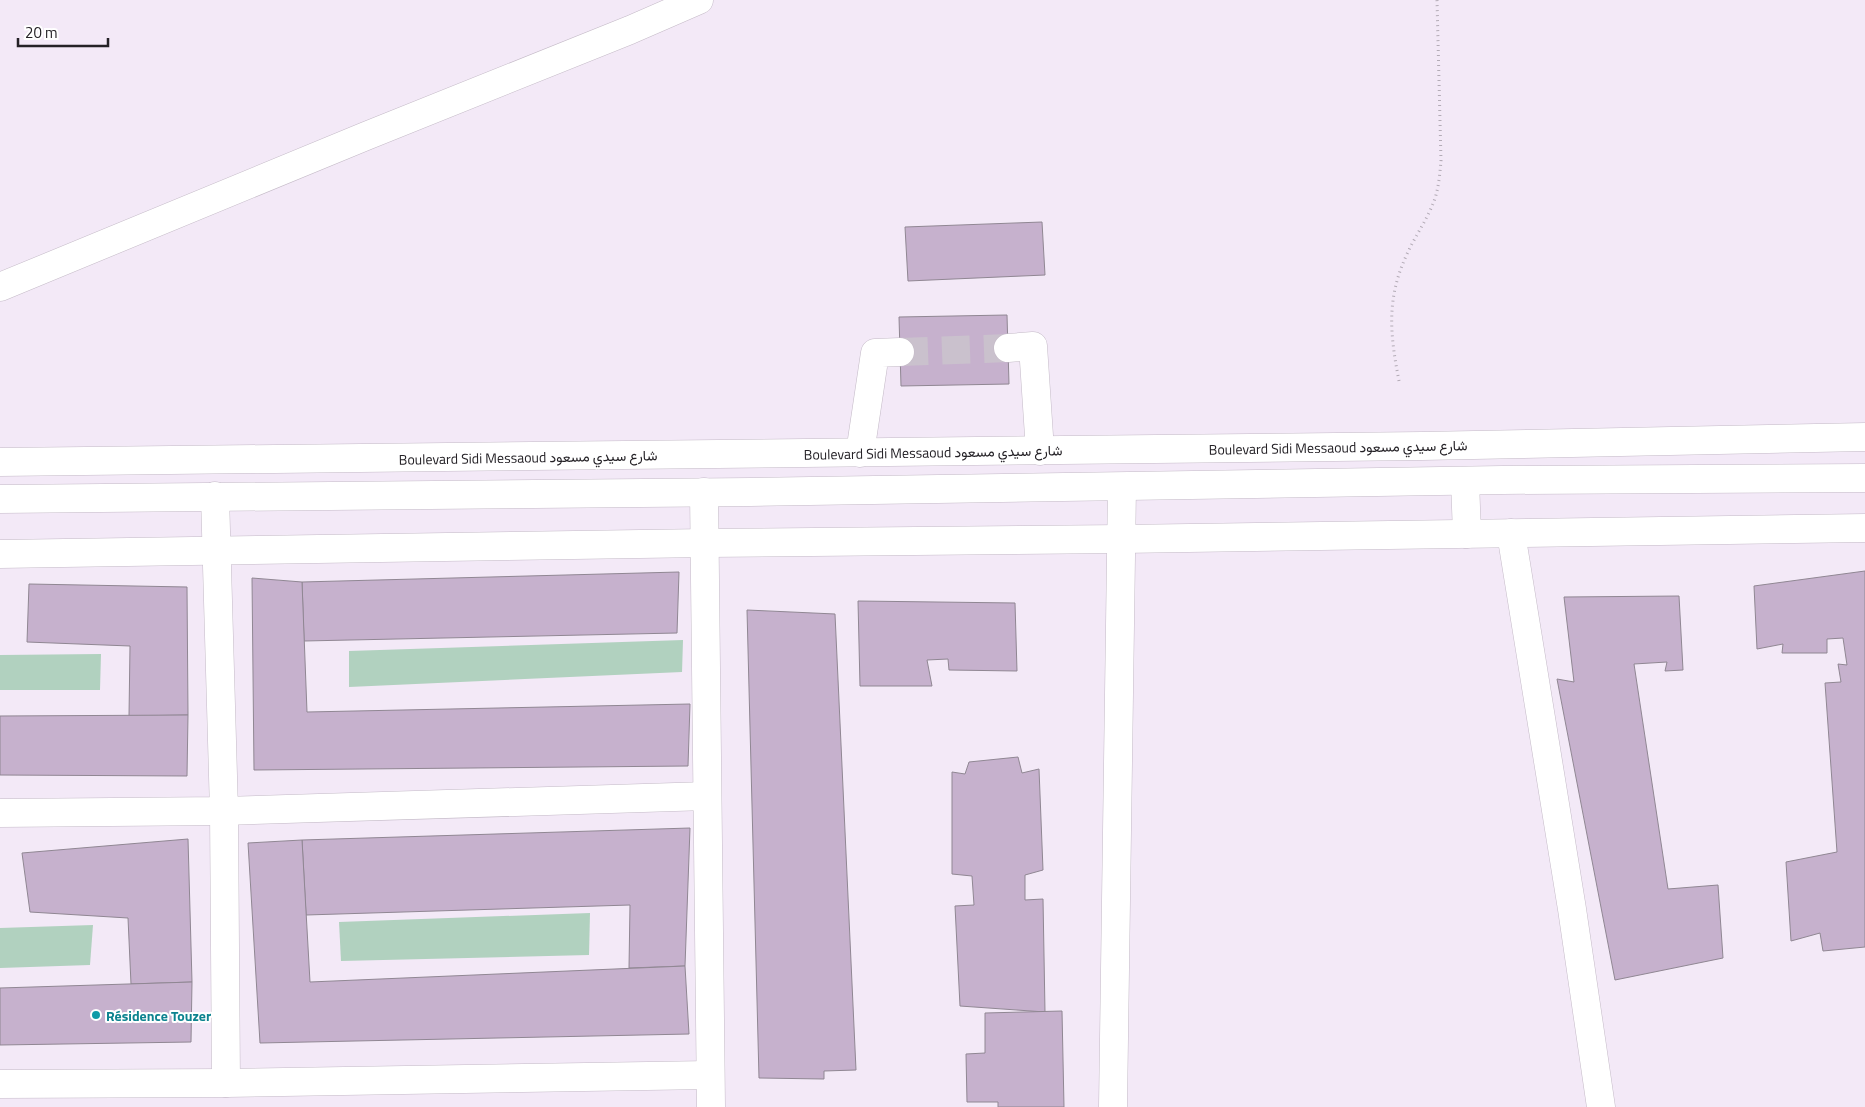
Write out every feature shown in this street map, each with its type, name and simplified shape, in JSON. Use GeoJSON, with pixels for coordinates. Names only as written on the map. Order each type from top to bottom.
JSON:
{"type":"FeatureCollection","features":[{"type":"Feature","properties":{"kind":"street"},"geometry":{"type":"LineString","coordinates":[[0,287],[375,132],[630,30],[699,0]]}},
{"type":"Feature","properties":{"kind":"street"},"geometry":{"type":"LineString","coordinates":[[1008,348],[1033,346],[1040,451]]}},
{"type":"Feature","properties":{"kind":"street"},"geometry":{"type":"LineString","coordinates":[[860,453],[875,353],[900,352]]}},
{"type":"Feature","properties":{"kind":"street","name":"Boulevard Sidi Messaoud شارع سيدي مسعود"},"geometry":{"type":"LineString","coordinates":[[0,462],[1422,446],[1865,436]]}},
{"type":"Feature","properties":{"kind":"street"},"geometry":{"type":"LineString","coordinates":[[0,500],[1465,481],[1865,478]]}},
{"type":"Feature","properties":{"kind":"street"},"geometry":{"type":"LineString","coordinates":[[1465,481],[1468,534]]}},
{"type":"Feature","properties":{"kind":"street"},"geometry":{"type":"LineString","coordinates":[[1113,1107],[1122,486]]}},
{"type":"Feature","properties":{"kind":"street"},"geometry":{"type":"LineString","coordinates":[[704,492],[706,543],[709,1075],[711,1107]]}},
{"type":"Feature","properties":{"kind":"street"},"geometry":{"type":"LineString","coordinates":[[215,496],[224,811],[226,1083]]}},
{"type":"Feature","properties":{"kind":"street"},"geometry":{"type":"LineString","coordinates":[[0,554],[706,543],[1122,540],[1865,528]]}},
{"type":"Feature","properties":{"kind":"street"},"geometry":{"type":"LineString","coordinates":[[1511,533],[1601,1107]]}},
{"type":"Feature","properties":{"kind":"street"},"geometry":{"type":"LineString","coordinates":[[0,813],[224,811],[707,796]]}},
{"type":"Feature","properties":{"kind":"street"},"geometry":{"type":"LineString","coordinates":[[0,1084],[226,1083],[709,1075]]}},
{"type":"Feature","properties":{"kind":"path"},"geometry":{"type":"LineString","coordinates":[[1399,381],[1391,339],[1391,312],[1394,288],[1406,255],[1436,196],[1441,161],[1437,0]]}},
{"type":"Feature","properties":{"kind":"green space"},"geometry":{"type":"Polygon","coordinates":[[[683,640],[682,672],[349,687],[349,651],[683,640]]]}},
{"type":"Feature","properties":{"kind":"green space"},"geometry":{"type":"Polygon","coordinates":[[[101,654],[100,690],[0,690],[0,655],[101,654]]]}},
{"type":"Feature","properties":{"kind":"green space"},"geometry":{"type":"Polygon","coordinates":[[[590,913],[589,955],[341,961],[339,922],[590,913]]]}},
{"type":"Feature","properties":{"kind":"green space"},"geometry":{"type":"Polygon","coordinates":[[[93,925],[90,965],[0,968],[0,928],[93,925]]]}},
{"type":"Feature","properties":{"kind":"building"},"geometry":{"type":"Polygon","coordinates":[[[1042,222],[1045,275],[908,281],[905,227],[1042,222]]]}},
{"type":"Feature","properties":{"kind":"building"},"geometry":{"type":"Polygon","coordinates":[[[1007,315],[1009,384],[901,386],[899,317],[1007,315]]]}},
{"type":"Feature","properties":{"kind":"building"},"geometry":{"type":"Polygon","coordinates":[[[1865,571],[1865,947],[1823,951],[1820,933],[1791,941],[1786,862],[1837,852],[1825,683],[1841,682],[1838,664],[1847,665],[1843,638],[1827,639],[1827,653],[1782,653],[1783,644],[1757,649],[1754,586],[1865,571]]]}},
{"type":"Feature","properties":{"kind":"building"},"geometry":{"type":"Polygon","coordinates":[[[679,572],[677,633],[304,641],[302,582],[679,572]]]}},
{"type":"Feature","properties":{"kind":"building"},"geometry":{"type":"Polygon","coordinates":[[[252,578],[302,582],[307,712],[690,704],[688,766],[254,770],[252,578]]]}},
{"type":"Feature","properties":{"kind":"building"},"geometry":{"type":"Polygon","coordinates":[[[29,584],[187,587],[188,715],[129,716],[130,646],[27,642],[29,584]]]}},
{"type":"Feature","properties":{"kind":"building"},"geometry":{"type":"Polygon","coordinates":[[[1679,596],[1683,670],[1665,671],[1667,662],[1634,664],[1668,889],[1718,885],[1723,958],[1615,980],[1557,679],[1574,682],[1564,597],[1679,596]]]}},
{"type":"Feature","properties":{"kind":"building"},"geometry":{"type":"Polygon","coordinates":[[[858,601],[1015,603],[1017,671],[949,670],[948,659],[927,660],[932,686],[860,686],[858,601]]]}},
{"type":"Feature","properties":{"kind":"building"},"geometry":{"type":"Polygon","coordinates":[[[747,610],[835,614],[856,1070],[824,1071],[824,1079],[759,1078],[747,610]]]}},
{"type":"Feature","properties":{"kind":"building"},"geometry":{"type":"Polygon","coordinates":[[[188,715],[187,776],[0,775],[0,716],[188,715]]]}},
{"type":"Feature","properties":{"kind":"building"},"geometry":{"type":"Polygon","coordinates":[[[1018,757],[1022,773],[1039,769],[1043,870],[1025,875],[1025,900],[1043,899],[1045,1012],[960,1006],[955,906],[974,905],[972,876],[952,874],[952,772],[965,774],[969,762],[1018,757]]]}},
{"type":"Feature","properties":{"kind":"building"},"geometry":{"type":"Polygon","coordinates":[[[690,828],[685,966],[629,968],[630,905],[306,915],[302,840],[690,828]]]}},
{"type":"Feature","properties":{"kind":"building"},"geometry":{"type":"Polygon","coordinates":[[[188,839],[192,982],[131,984],[128,918],[30,912],[22,853],[188,839]]]}},
{"type":"Feature","properties":{"kind":"building"},"geometry":{"type":"Polygon","coordinates":[[[302,840],[310,982],[685,966],[689,1034],[260,1043],[248,843],[302,840]]]}},
{"type":"Feature","properties":{"kind":"building","name":"Résidence Touzer"},"geometry":{"type":"Polygon","coordinates":[[[192,982],[191,1042],[0,1045],[0,988],[192,982]]]}},
{"type":"Feature","properties":{"kind":"building"},"geometry":{"type":"Polygon","coordinates":[[[1062,1011],[1064,1107],[998,1107],[998,1102],[967,1102],[966,1054],[985,1053],[985,1013],[1062,1011]]]}},
{"type":"Feature","properties":{"kind":"tunnel"},"geometry":{"type":"LineString","coordinates":[[900,352],[1008,348]]}},
{"type":"Feature","properties":{"kind":"place","name":"Résidence Touzer"},"geometry":{"type":"Point","coordinates":[96,1015]}}]}
